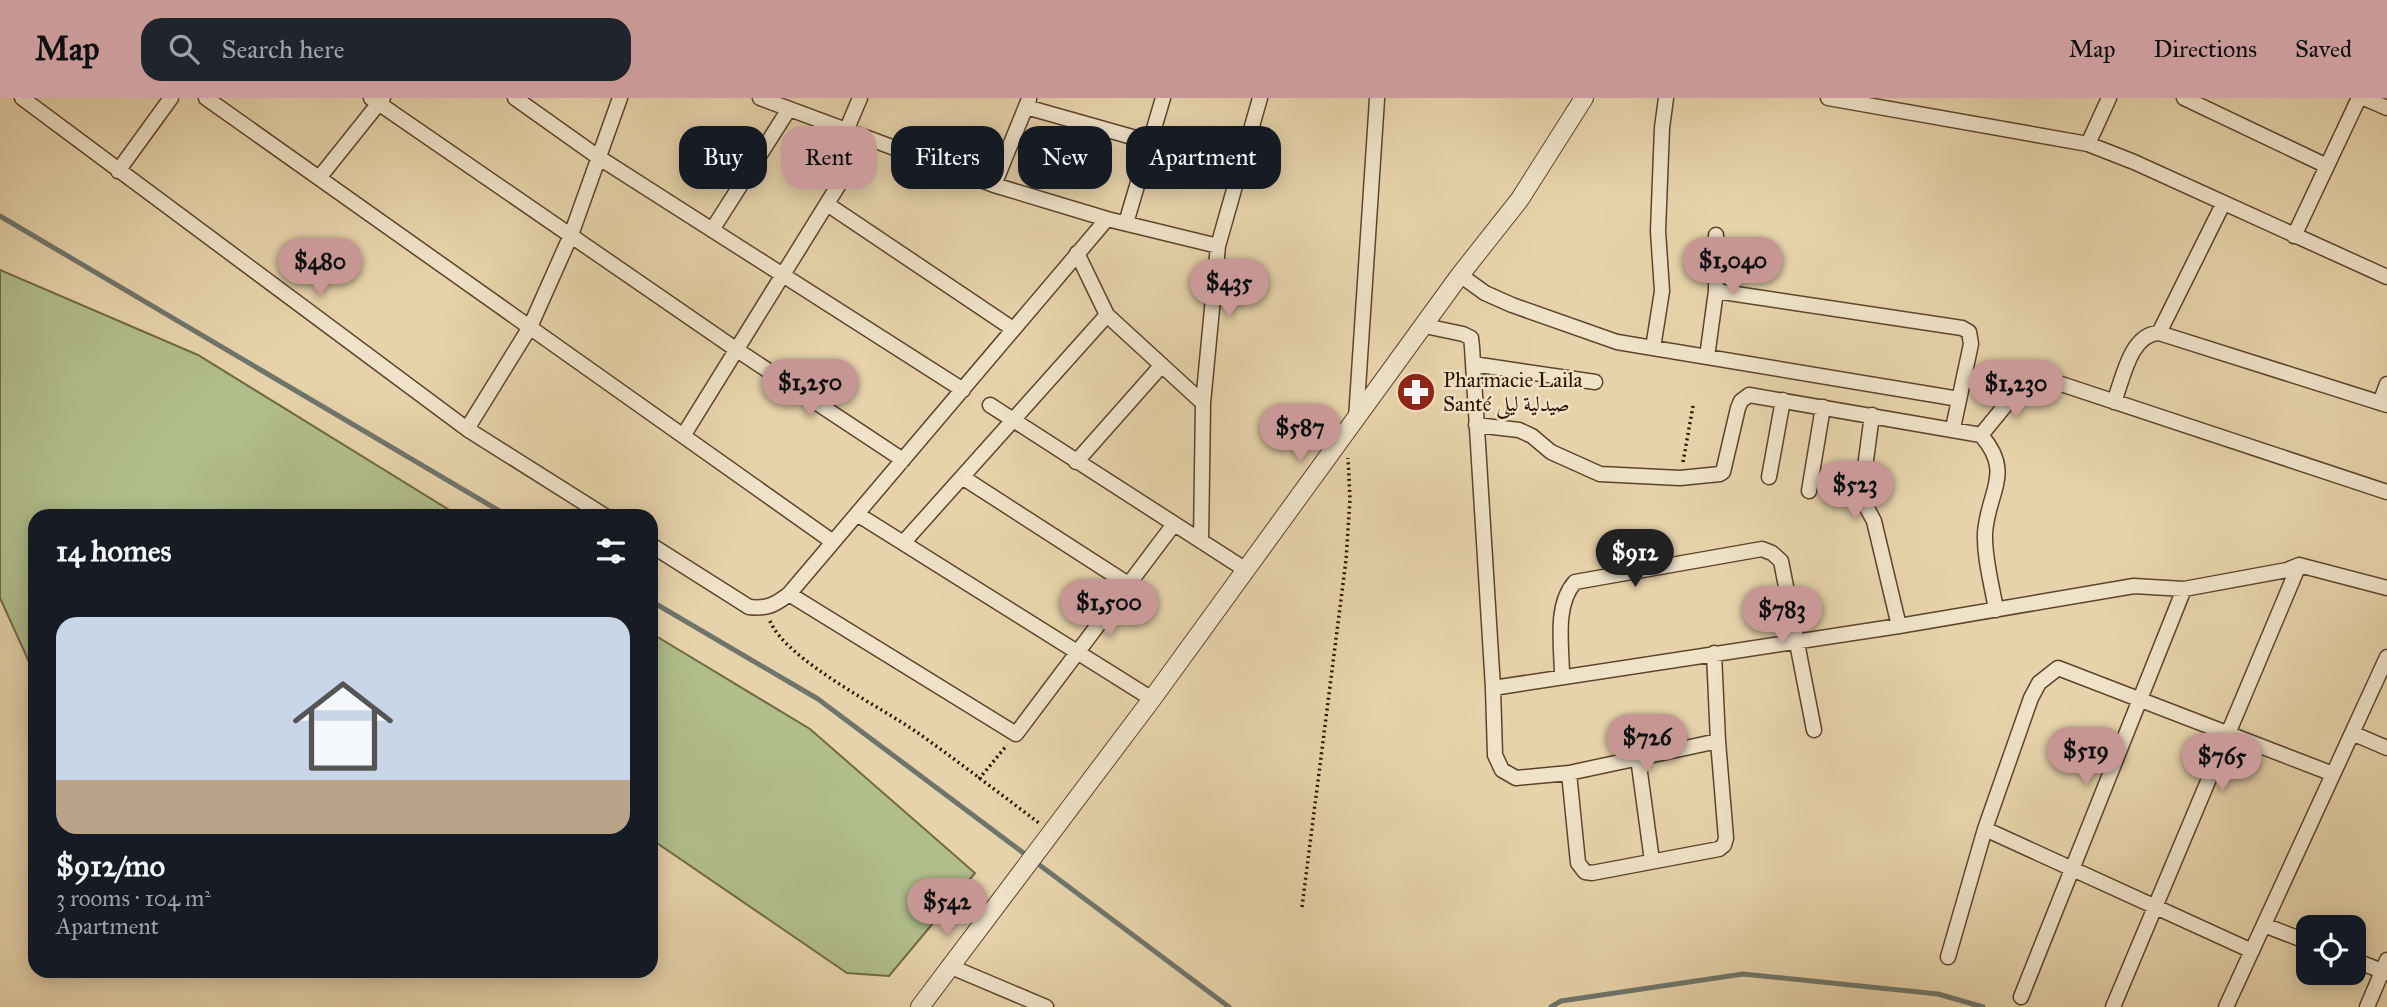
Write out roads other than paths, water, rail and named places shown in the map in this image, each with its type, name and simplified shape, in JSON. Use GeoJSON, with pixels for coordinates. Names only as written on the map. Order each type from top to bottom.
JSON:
{"type":"FeatureCollection","features":[{"type":"Feature","properties":{"kind":"street"},"geometry":{"type":"LineString","coordinates":[[22,98],[467,429],[594,509]]}},
{"type":"Feature","properties":{"kind":"street"},"geometry":{"type":"LineString","coordinates":[[118,172],[171,98]]}},
{"type":"Feature","properties":{"kind":"street"},"geometry":{"type":"LineString","coordinates":[[205,98],[833,542]]}},
{"type":"Feature","properties":{"kind":"street"},"geometry":{"type":"LineString","coordinates":[[515,98],[598,157],[963,390]]}},
{"type":"Feature","properties":{"kind":"street"},"geometry":{"type":"LineString","coordinates":[[467,429],[530,327],[571,235],[620,98]]}},
{"type":"Feature","properties":{"kind":"street"},"geometry":{"type":"LineString","coordinates":[[760,98],[833,126]]}},
{"type":"Feature","properties":{"kind":"street"},"geometry":{"type":"LineString","coordinates":[[848,126],[860,98]]}},
{"type":"Feature","properties":{"kind":"street"},"geometry":{"type":"LineString","coordinates":[[1155,126],[1163,98]]}},
{"type":"Feature","properties":{"kind":"street"},"geometry":{"type":"LineString","coordinates":[[1201,541],[1203,403],[1218,246],[1260,98]]}},
{"type":"Feature","properties":{"kind":"street"},"geometry":{"type":"LineString","coordinates":[[1351,426],[1380,98]]}},
{"type":"Feature","properties":{"kind":"street"},"geometry":{"type":"LineString","coordinates":[[920,1007],[1152,699],[1461,275],[1520,199],[1584,98]]}},
{"type":"Feature","properties":{"kind":"street"},"geometry":{"type":"LineString","coordinates":[[1653,348],[1662,291],[1658,231],[1665,98]]}},
{"type":"Feature","properties":{"kind":"street"},"geometry":{"type":"LineString","coordinates":[[2183,98],[2327,166]]}},
{"type":"Feature","properties":{"kind":"street"},"geometry":{"type":"LineString","coordinates":[[2294,236],[2359,98]]}},
{"type":"Feature","properties":{"kind":"street"},"geometry":{"type":"LineString","coordinates":[[2364,98],[2387,108]]}},
{"type":"Feature","properties":{"kind":"street"},"geometry":{"type":"LineString","coordinates":[[1835,99],[2088,144],[2134,162],[2387,277]]}},
{"type":"Feature","properties":{"kind":"street"},"geometry":{"type":"LineString","coordinates":[[2088,144],[2105,99]]}},
{"type":"Feature","properties":{"kind":"street"},"geometry":{"type":"LineString","coordinates":[[319,178],[378,100],[737,350],[903,460]]}},
{"type":"Feature","properties":{"kind":"street"},"geometry":{"type":"LineString","coordinates":[[1004,161],[1028,102],[1126,134]]}},
{"type":"Feature","properties":{"kind":"street"},"geometry":{"type":"LineString","coordinates":[[712,230],[789,109]]}},
{"type":"Feature","properties":{"kind":"street"},"geometry":{"type":"LineString","coordinates":[[1004,188],[1107,219],[1218,246]]}},
{"type":"Feature","properties":{"kind":"street"},"geometry":{"type":"LineString","coordinates":[[683,436],[836,189]]}},
{"type":"Feature","properties":{"kind":"street"},"geometry":{"type":"LineString","coordinates":[[1126,223],[1136,189]]}},
{"type":"Feature","properties":{"kind":"street"},"geometry":{"type":"LineString","coordinates":[[827,204],[1013,329]]}},
{"type":"Feature","properties":{"kind":"street"},"geometry":{"type":"LineString","coordinates":[[2159,333],[2223,204]]}},
{"type":"Feature","properties":{"kind":"street"},"geometry":{"type":"LineString","coordinates":[[658,549],[749,607],[765,609],[777,604],[789,594],[1107,219]]}},
{"type":"Feature","properties":{"kind":"street"},"geometry":{"type":"LineString","coordinates":[[1707,357],[1716,291],[1716,235]]}},
{"type":"Feature","properties":{"kind":"street"},"geometry":{"type":"LineString","coordinates":[[1077,253],[1107,315],[1203,403]]}},
{"type":"Feature","properties":{"kind":"street"},"geometry":{"type":"LineString","coordinates":[[1461,275],[1485,293],[1512,305],[1617,342],[1959,399]]}},
{"type":"Feature","properties":{"kind":"street"},"geometry":{"type":"LineString","coordinates":[[1716,291],[1962,328],[1969,332],[1971,344],[1953,428]]}},
{"type":"Feature","properties":{"kind":"street"},"geometry":{"type":"LineString","coordinates":[[903,543],[1107,315]]}},
{"type":"Feature","properties":{"kind":"street"},"geometry":{"type":"LineString","coordinates":[[1425,326],[1471,338],[1495,755],[1502,770],[1516,778],[1569,773],[1718,741]]}},
{"type":"Feature","properties":{"kind":"street"},"geometry":{"type":"LineString","coordinates":[[2114,402],[2135,347],[2150,333],[2159,333],[2384,404],[2387,384]]}},
{"type":"Feature","properties":{"kind":"street"},"geometry":{"type":"LineString","coordinates":[[1473,364],[1595,382]]}},
{"type":"Feature","properties":{"kind":"street"},"geometry":{"type":"LineString","coordinates":[[1076,462],[1162,365]]}},
{"type":"Feature","properties":{"kind":"street"},"geometry":{"type":"LineString","coordinates":[[1981,435],[2026,380],[2040,377],[2387,492]]}},
{"type":"Feature","properties":{"kind":"street"},"geometry":{"type":"LineString","coordinates":[[1476,425],[1519,430],[1532,436],[1551,452],[1600,474],[1680,478],[1723,472],[1738,408],[1745,397],[1783,400],[1981,435],[1993,449],[1999,464],[1985,533],[1996,610]]}},
{"type":"Feature","properties":{"kind":"street"},"geometry":{"type":"LineString","coordinates":[[1769,477],[1783,400]]}},
{"type":"Feature","properties":{"kind":"street"},"geometry":{"type":"LineString","coordinates":[[990,405],[1247,570]]}},
{"type":"Feature","properties":{"kind":"street"},"geometry":{"type":"LineString","coordinates":[[1809,491],[1823,407]]}},
{"type":"Feature","properties":{"kind":"street"},"geometry":{"type":"LineString","coordinates":[[1872,415],[1861,497],[1874,521],[1899,626]]}},
{"type":"Feature","properties":{"kind":"street"},"geometry":{"type":"LineString","coordinates":[[962,477],[1128,584]]}},
{"type":"Feature","properties":{"kind":"street"},"geometry":{"type":"LineString","coordinates":[[857,514],[1152,699]]}},
{"type":"Feature","properties":{"kind":"street"},"geometry":{"type":"LineString","coordinates":[[789,594],[1016,734],[1174,524]]}},
{"type":"Feature","properties":{"kind":"street"},"geometry":{"type":"LineString","coordinates":[[1562,677],[1562,608],[1567,591],[1575,582],[1762,549],[1781,561],[1799,642],[1814,730]]}},
{"type":"Feature","properties":{"kind":"street"},"geometry":{"type":"LineString","coordinates":[[1493,688],[1799,642],[2134,586],[2184,589],[2287,570],[2299,565],[2387,589]]}},
{"type":"Feature","properties":{"kind":"street"},"geometry":{"type":"LineString","coordinates":[[2113,1007],[2299,565]]}},
{"type":"Feature","properties":{"kind":"street"},"geometry":{"type":"LineString","coordinates":[[2021,997],[2184,589]]}},
{"type":"Feature","properties":{"kind":"street"},"geometry":{"type":"LineString","coordinates":[[1569,773],[1580,869],[1585,873],[1719,849],[1724,845],[1726,838],[1714,653]]}},
{"type":"Feature","properties":{"kind":"street"},"geometry":{"type":"LineString","coordinates":[[2226,1007],[2387,657]]}},
{"type":"Feature","properties":{"kind":"street"},"geometry":{"type":"LineString","coordinates":[[1948,957],[1985,829],[2031,698],[2039,683],[2058,668],[2333,774]]}},
{"type":"Feature","properties":{"kind":"street"},"geometry":{"type":"LineString","coordinates":[[2352,733],[2387,748]]}},
{"type":"Feature","properties":{"kind":"street"},"geometry":{"type":"LineString","coordinates":[[1638,758],[1652,860]]}},
{"type":"Feature","properties":{"kind":"street"},"geometry":{"type":"LineString","coordinates":[[1985,829],[2252,951]]}},
{"type":"Feature","properties":{"kind":"street"},"geometry":{"type":"LineString","coordinates":[[2264,925],[2296,937]]}},
{"type":"Feature","properties":{"kind":"street"},"geometry":{"type":"LineString","coordinates":[[2366,963],[2385,968],[2367,1007]]}},
{"type":"Feature","properties":{"kind":"street"},"geometry":{"type":"LineString","coordinates":[[949,966],[1046,1007]]}},
{"type":"Feature","properties":{"kind":"waterway"},"geometry":{"type":"LineString","coordinates":[[0,216],[496,509]]}},
{"type":"Feature","properties":{"kind":"waterway"},"geometry":{"type":"LineString","coordinates":[[658,605],[818,699],[1229,1007]]}},
{"type":"Feature","properties":{"kind":"waterway"},"geometry":{"type":"LineString","coordinates":[[1551,1007],[1561,1001],[1743,974],[1938,994],[1983,1007]]}},
{"type":"Feature","properties":{"kind":"place","name":"Pharmacie Laila Santé صيدلية ليلى"},"geometry":{"type":"Point","coordinates":[1416,392]}}]}
